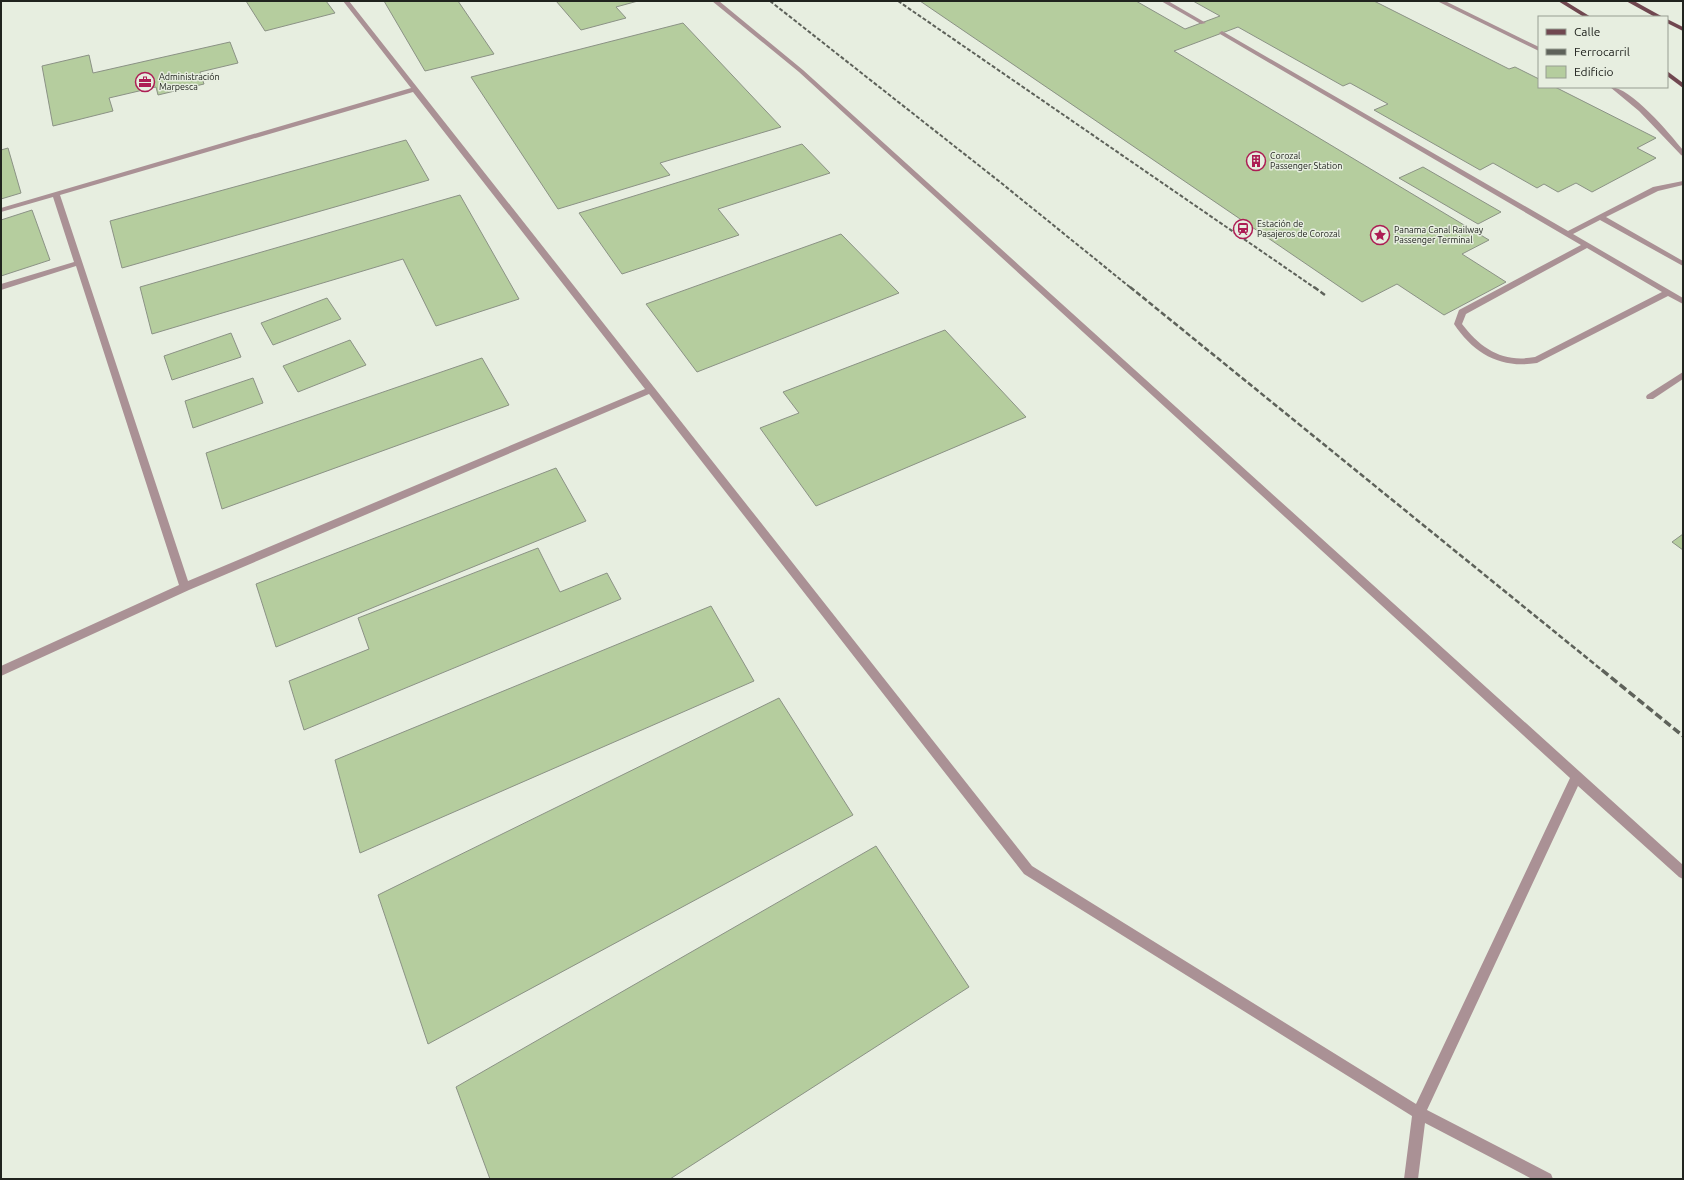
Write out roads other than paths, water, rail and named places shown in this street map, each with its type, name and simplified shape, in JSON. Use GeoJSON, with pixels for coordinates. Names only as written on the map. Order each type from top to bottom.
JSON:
{"type":"FeatureCollection","features":[{"type":"Feature","properties":{"kind":"main road"},"geometry":{"type":"LineString","coordinates":[[1561,1],[1586,16]]}},
{"type":"Feature","properties":{"kind":"main road"},"geometry":{"type":"LineString","coordinates":[[1629,1],[1658,16]]}},
{"type":"Feature","properties":{"kind":"main road"},"geometry":{"type":"LineString","coordinates":[[1668,22],[1683,29]]}},
{"type":"Feature","properties":{"kind":"main road"},"geometry":{"type":"LineString","coordinates":[[1668,74],[1683,86]]}},
{"type":"Feature","properties":{"kind":"lane"},"geometry":{"type":"LineString","coordinates":[[346,1],[1028,870],[1419,1113],[1546,1179]]}},
{"type":"Feature","properties":{"kind":"lane"},"geometry":{"type":"LineString","coordinates":[[715,1],[801,71],[1683,873]]}},
{"type":"Feature","properties":{"kind":"lane"},"geometry":{"type":"LineString","coordinates":[[1164,1],[1203,23]]}},
{"type":"Feature","properties":{"kind":"lane"},"geometry":{"type":"LineString","coordinates":[[1440,1],[1538,49]]}},
{"type":"Feature","properties":{"kind":"lane"},"geometry":{"type":"LineString","coordinates":[[1222,33],[1683,301]]}},
{"type":"Feature","properties":{"kind":"lane"},"geometry":{"type":"LineString","coordinates":[[1614,88],[1632,100],[1656,123],[1683,154]]}},
{"type":"Feature","properties":{"kind":"lane"},"geometry":{"type":"LineString","coordinates":[[1,210],[415,89]]}},
{"type":"Feature","properties":{"kind":"lane"},"geometry":{"type":"LineString","coordinates":[[1567,234],[1656,189],[1683,183]]}},
{"type":"Feature","properties":{"kind":"lane"},"geometry":{"type":"LineString","coordinates":[[56,194],[185,587]]}},
{"type":"Feature","properties":{"kind":"lane"},"geometry":{"type":"LineString","coordinates":[[1600,217],[1683,264]]}},
{"type":"Feature","properties":{"kind":"lane"},"geometry":{"type":"LineString","coordinates":[[1587,245],[1462,312],[1458,324],[1468,338],[1494,356],[1516,362],[1537,360],[1668,292]]}},
{"type":"Feature","properties":{"kind":"lane"},"geometry":{"type":"LineString","coordinates":[[1,287],[78,263]]}},
{"type":"Feature","properties":{"kind":"lane"},"geometry":{"type":"LineString","coordinates":[[1650,397],[1683,375]]}},
{"type":"Feature","properties":{"kind":"lane"},"geometry":{"type":"LineString","coordinates":[[1,671],[185,587],[650,390]]}},
{"type":"Feature","properties":{"kind":"lane"},"geometry":{"type":"LineString","coordinates":[[1411,1179],[1419,1113],[1576,777]]}},
{"type":"Feature","properties":{"kind":"railway"},"geometry":{"type":"LineString","coordinates":[[770,1],[1000,182],[1131,288]]}},
{"type":"Feature","properties":{"kind":"railway"},"geometry":{"type":"LineString","coordinates":[[898,1],[1315,288]]}},
{"type":"Feature","properties":{"kind":"railway"},"geometry":{"type":"LineString","coordinates":[[1130,287],[1603,671]]}},
{"type":"Feature","properties":{"kind":"railway"},"geometry":{"type":"LineString","coordinates":[[1314,287],[1325,295]]}},
{"type":"Feature","properties":{"kind":"railway"},"geometry":{"type":"LineString","coordinates":[[1602,670],[1683,736]]}},
{"type":"Feature","properties":{"kind":"place","name":"Administración Marpesca"},"geometry":{"type":"Point","coordinates":[145,82]}},
{"type":"Feature","properties":{"kind":"place","name":"Corozal Passenger Station"},"geometry":{"type":"Point","coordinates":[1256,161]}},
{"type":"Feature","properties":{"kind":"place","name":"Estación de Pasajeros de Corozal"},"geometry":{"type":"Point","coordinates":[1243,229]}},
{"type":"Feature","properties":{"kind":"place","name":"Panama Canal Railway Passenger Terminal"},"geometry":{"type":"Point","coordinates":[1380,235]}}]}
